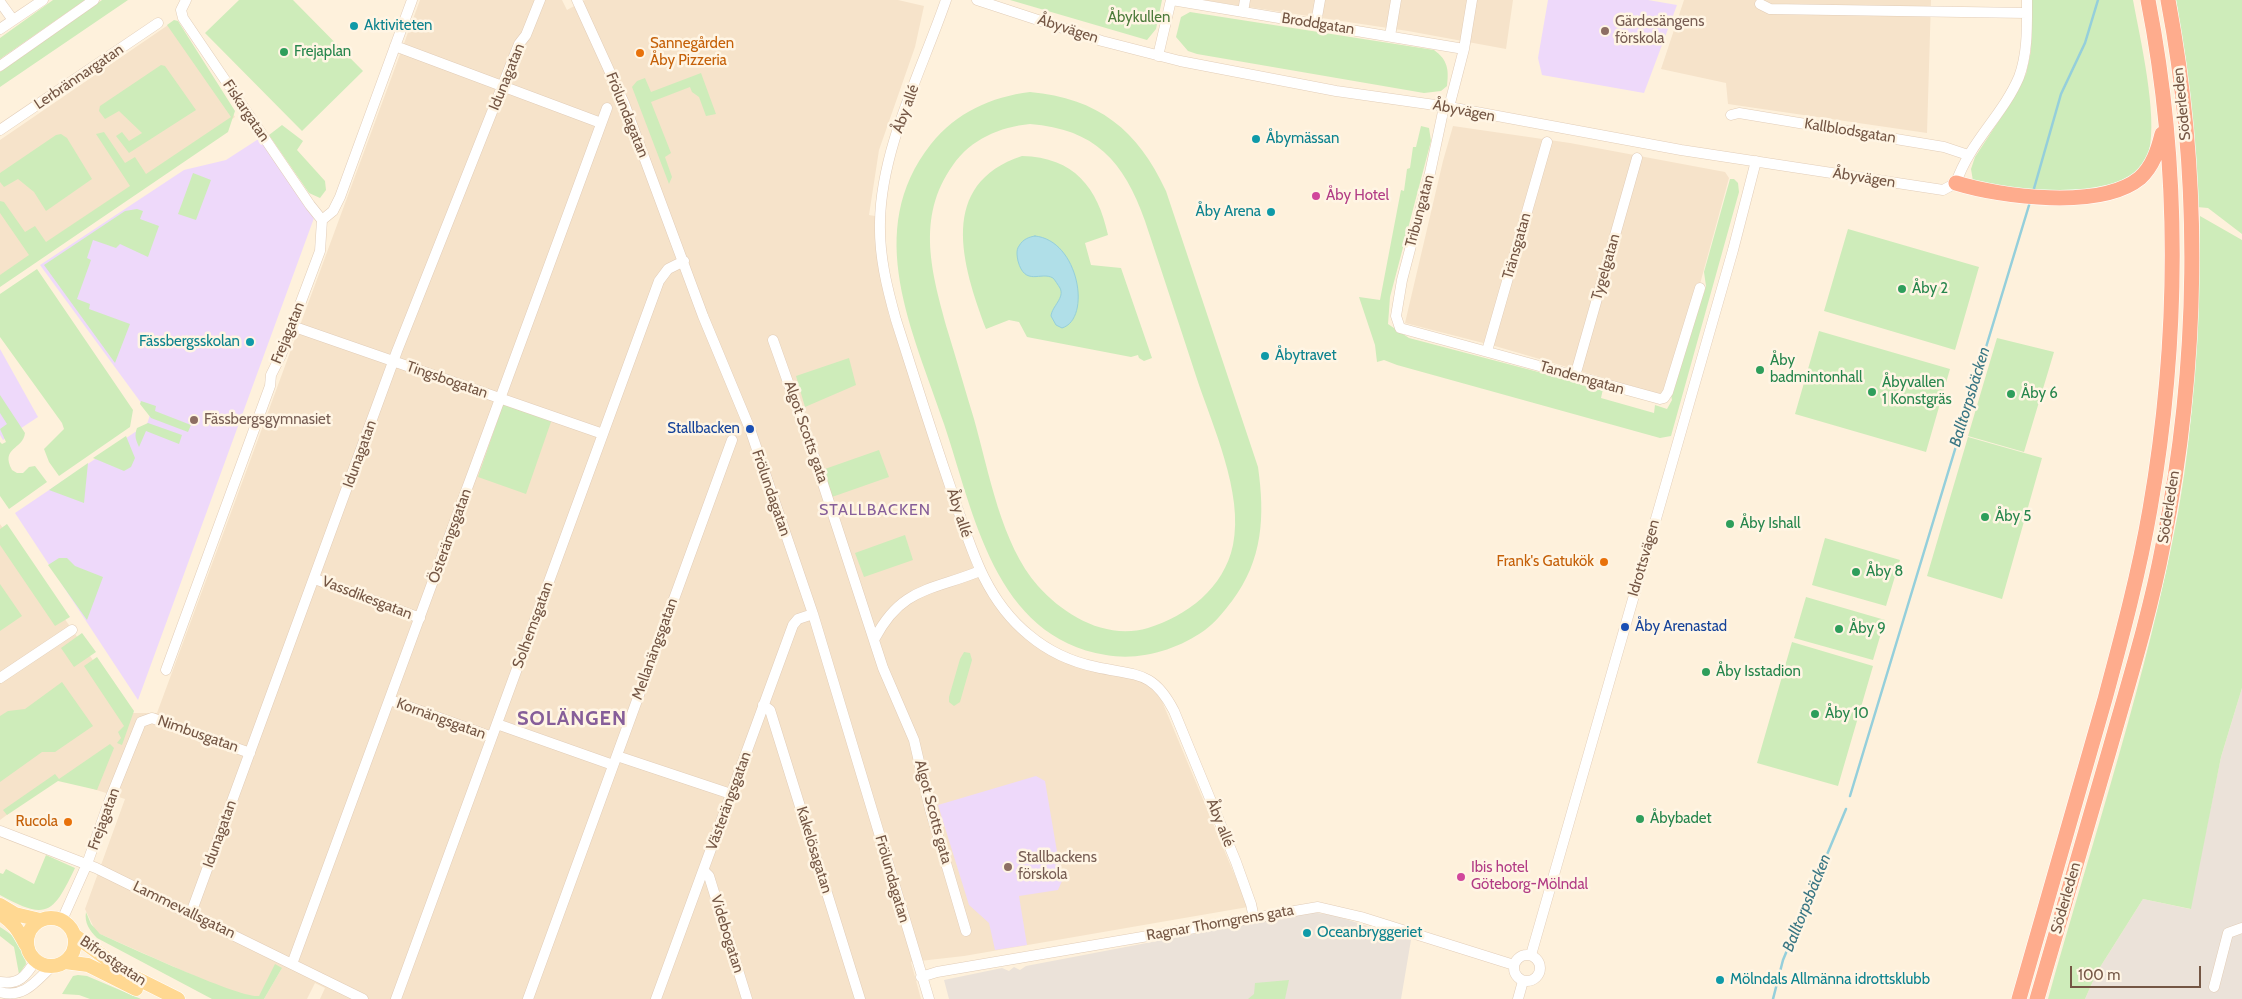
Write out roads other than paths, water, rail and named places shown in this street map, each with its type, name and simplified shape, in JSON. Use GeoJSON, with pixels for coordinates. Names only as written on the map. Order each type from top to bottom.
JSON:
{"type":"FeatureCollection","features":[{"type":"Feature","properties":{"kind":"highway","name":"Söderleden"},"geometry":{"type":"LineString","coordinates":[[2019,999],[2119,646],[2150,511],[2168,377],[2172,238],[2166,123],[2148,0]]}},
{"type":"Feature","properties":{"kind":"highway","name":"Söderleden"},"geometry":{"type":"LineString","coordinates":[[2037,999],[2140,642],[2163,546],[2183,414],[2190,321],[2191,237],[2182,91],[2168,0]]}},
{"type":"Feature","properties":{"kind":"highway"},"geometry":{"type":"LineString","coordinates":[[1956,183],[1985,192],[2030,197],[2088,196],[2114,190],[2134,182],[2147,170],[2156,156],[2166,123]]}},
{"type":"Feature","properties":{"kind":"main road"},"geometry":{"type":"LineString","coordinates":[[0,905],[15,914],[40,920],[54,917],[62,920]]}},
{"type":"Feature","properties":{"kind":"main road"},"geometry":{"type":"LineString","coordinates":[[0,914],[18,928],[35,961],[52,966]]}},
{"type":"Feature","properties":{"kind":"main road"},"geometry":{"type":"LineString","coordinates":[[26,945],[30,928],[40,920]]}},
{"type":"Feature","properties":{"kind":"main road","name":"Bifrostgatan"},"geometry":{"type":"LineString","coordinates":[[62,920],[70,926],[74,935],[73,952],[65,962]]}},
{"type":"Feature","properties":{"kind":"main road","name":"Bifrostgatan"},"geometry":{"type":"LineString","coordinates":[[74,935],[126,973],[178,999]]}},
{"type":"Feature","properties":{"kind":"main road","name":"Bifrostgatan"},"geometry":{"type":"LineString","coordinates":[[52,966],[65,962],[88,965],[158,999]]}},
{"type":"Feature","properties":{"kind":"street"},"geometry":{"type":"LineString","coordinates":[[0,29],[43,0]]}},
{"type":"Feature","properties":{"kind":"street"},"geometry":{"type":"LineString","coordinates":[[0,66],[94,0]]}},
{"type":"Feature","properties":{"kind":"street","name":"Fiskargatan"},"geometry":{"type":"LineString","coordinates":[[186,0],[181,10],[183,18],[322,220]]}},
{"type":"Feature","properties":{"kind":"street"},"geometry":{"type":"LineString","coordinates":[[322,220],[333,211],[340,197],[412,0]]}},
{"type":"Feature","properties":{"kind":"street","name":"Idunagatan"},"geometry":{"type":"LineString","coordinates":[[191,913],[394,362],[518,44],[526,35],[540,0]]}},
{"type":"Feature","properties":{"kind":"street","name":"Frölundagatan"},"geometry":{"type":"LineString","coordinates":[[577,0],[624,103],[703,316],[747,422],[813,614],[929,999]]}},
{"type":"Feature","properties":{"kind":"street","name":"Åby allé"},"geometry":{"type":"LineString","coordinates":[[946,0],[892,148],[882,197],[880,240],[887,287],[896,320],[967,539],[980,571],[1003,610],[1029,635],[1045,646],[1078,662],[1141,676],[1154,682],[1162,690],[1174,711],[1233,854],[1251,904],[1254,918]]}},
{"type":"Feature","properties":{"kind":"street","name":"Åbyvägen"},"geometry":{"type":"LineString","coordinates":[[978,0],[1102,41],[1158,56],[1336,91],[1446,107],[1627,141],[1940,190],[1951,187],[1956,183]]}},
{"type":"Feature","properties":{"kind":"street"},"geometry":{"type":"LineString","coordinates":[[1158,56],[1171,0]]}},
{"type":"Feature","properties":{"kind":"street","name":"Broddgatan"},"geometry":{"type":"LineString","coordinates":[[1171,0],[1464,49]]}},
{"type":"Feature","properties":{"kind":"street"},"geometry":{"type":"LineString","coordinates":[[1243,12],[1245,0]]}},
{"type":"Feature","properties":{"kind":"street"},"geometry":{"type":"LineString","coordinates":[[1316,23],[1320,0]]}},
{"type":"Feature","properties":{"kind":"street"},"geometry":{"type":"LineString","coordinates":[[1390,36],[1396,0]]}},
{"type":"Feature","properties":{"kind":"street","name":"Tribungatan"},"geometry":{"type":"LineString","coordinates":[[1396,316],[1402,280],[1446,107],[1464,49],[1472,0]]}},
{"type":"Feature","properties":{"kind":"street"},"geometry":{"type":"LineString","coordinates":[[1956,183],[1968,155],[2018,77],[2024,60],[2027,0]]}},
{"type":"Feature","properties":{"kind":"street"},"geometry":{"type":"LineString","coordinates":[[0,2],[13,20]]}},
{"type":"Feature","properties":{"kind":"street"},"geometry":{"type":"LineString","coordinates":[[1760,4],[1770,9],[2027,13]]}},
{"type":"Feature","properties":{"kind":"street","name":"Lerbrännargatan"},"geometry":{"type":"LineString","coordinates":[[0,130],[158,23]]}},
{"type":"Feature","properties":{"kind":"street"},"geometry":{"type":"LineString","coordinates":[[395,46],[601,123]]}},
{"type":"Feature","properties":{"kind":"street","name":"Österängsgatan"},"geometry":{"type":"LineString","coordinates":[[292,964],[607,108]]}},
{"type":"Feature","properties":{"kind":"street","name":"Kallblodsgatan"},"geometry":{"type":"LineString","coordinates":[[1731,115],[1739,113],[1944,147],[1968,155]]}},
{"type":"Feature","properties":{"kind":"street","name":"Tränsgatan"},"geometry":{"type":"LineString","coordinates":[[1487,351],[1547,142]]}},
{"type":"Feature","properties":{"kind":"street","name":"Tygelgatan"},"geometry":{"type":"LineString","coordinates":[[1575,376],[1637,158]]}},
{"type":"Feature","properties":{"kind":"street","name":"Idrottsvägen"},"geometry":{"type":"LineString","coordinates":[[1531,955],[1734,250],[1756,161]]}},
{"type":"Feature","properties":{"kind":"street","name":"Frejagatan"},"geometry":{"type":"LineString","coordinates":[[166,670],[270,386],[271,375],[281,355],[320,251],[322,220]]}},
{"type":"Feature","properties":{"kind":"street","name":"Solhemsgatan"},"geometry":{"type":"LineString","coordinates":[[396,999],[659,281],[668,269],[684,261]]}},
{"type":"Feature","properties":{"kind":"street","name":"Tandemgatan"},"geometry":{"type":"LineString","coordinates":[[1396,316],[1400,328],[1655,398],[1664,398],[1678,363],[1700,288]]}},
{"type":"Feature","properties":{"kind":"street","name":"Tingsbogatan"},"geometry":{"type":"LineString","coordinates":[[292,326],[603,434]]}},
{"type":"Feature","properties":{"kind":"street","name":"Algot Scotts gata"},"geometry":{"type":"LineString","coordinates":[[774,340],[888,679],[914,740],[930,809],[966,931]]}},
{"type":"Feature","properties":{"kind":"street","name":"Mellanängsgatan"},"geometry":{"type":"LineString","coordinates":[[528,999],[732,440]]}},
{"type":"Feature","properties":{"kind":"street"},"geometry":{"type":"LineString","coordinates":[[875,638],[890,614],[908,597],[980,571]]}},
{"type":"Feature","properties":{"kind":"street","name":"Vassdikesgatan"},"geometry":{"type":"LineString","coordinates":[[315,578],[420,618]]}},
{"type":"Feature","properties":{"kind":"street","name":"Västerängsgatan"},"geometry":{"type":"LineString","coordinates":[[656,999],[794,625],[798,619],[813,614]]}},
{"type":"Feature","properties":{"kind":"street"},"geometry":{"type":"LineString","coordinates":[[0,678],[72,630]]}},
{"type":"Feature","properties":{"kind":"street","name":"Kornängsgatan"},"geometry":{"type":"LineString","coordinates":[[390,700],[492,738]]}},
{"type":"Feature","properties":{"kind":"street","name":"Kakelösagatan"},"geometry":{"type":"LineString","coordinates":[[763,705],[770,710],[860,999]]}},
{"type":"Feature","properties":{"kind":"street","name":"Frejagatan"},"geometry":{"type":"LineString","coordinates":[[62,920],[87,864],[138,726],[146,719]]}},
{"type":"Feature","properties":{"kind":"street","name":"Nimbusgatan"},"geometry":{"type":"LineString","coordinates":[[146,719],[160,720],[250,752]]}},
{"type":"Feature","properties":{"kind":"street","name":"Kornängsgatan"},"geometry":{"type":"LineString","coordinates":[[497,724],[731,794]]}},
{"type":"Feature","properties":{"kind":"street","name":"Lammevallsgatan"},"geometry":{"type":"LineString","coordinates":[[0,832],[87,864],[191,913],[363,999]]}},
{"type":"Feature","properties":{"kind":"street","name":"Videbogatan"},"geometry":{"type":"LineString","coordinates":[[704,871],[709,876],[747,999]]}},
{"type":"Feature","properties":{"kind":"street","name":"Ragnar Thorngrens gata"},"geometry":{"type":"LineString","coordinates":[[921,977],[937,972],[1311,908],[1336,910],[1514,965]]}},
{"type":"Feature","properties":{"kind":"street"},"geometry":{"type":"LineString","coordinates":[[2214,987],[2228,933],[2242,928]]}},
{"type":"Feature","properties":{"kind":"street"},"geometry":{"type":"LineString","coordinates":[[1531,955],[1540,964],[1540,974],[1531,981],[1524,981],[1517,977],[1514,965],[1521,957],[1531,955]]}},
{"type":"Feature","properties":{"kind":"street"},"geometry":{"type":"LineString","coordinates":[[0,982],[17,982],[28,973],[35,961]]}},
{"type":"Feature","properties":{"kind":"street"},"geometry":{"type":"LineString","coordinates":[[22,996],[52,966]]}},
{"type":"Feature","properties":{"kind":"street"},"geometry":{"type":"LineString","coordinates":[[1518,999],[1524,981]]}},
{"type":"Feature","properties":{"kind":"street"},"geometry":{"type":"LineString","coordinates":[[17,982],[22,996]]}},
{"type":"Feature","properties":{"kind":"street"},"geometry":{"type":"LineString","coordinates":[[0,992],[22,996]]}},
{"type":"Feature","properties":{"kind":"water"},"geometry":{"type":"Polygon","coordinates":[[[1035,236],[1050,241],[1062,251],[1071,264],[1076,280],[1077,310],[1071,322],[1062,328],[1056,325],[1051,316],[1060,299],[1060,288],[1053,278],[1048,276],[1034,277],[1025,274],[1018,261],[1018,248],[1026,239],[1035,236]]]}},
{"type":"Feature","properties":{"kind":"waterway","name":"Balltorpsbäcken"},"geometry":{"type":"LineString","coordinates":[[2033,192],[2061,94],[2085,43],[2098,0]]}},
{"type":"Feature","properties":{"kind":"waterway","name":"Balltorpsbäcken"},"geometry":{"type":"LineString","coordinates":[[1850,796],[2030,202]]}},
{"type":"Feature","properties":{"kind":"waterway","name":"Balltorpsbäcken"},"geometry":{"type":"LineString","coordinates":[[1773,999],[1783,960],[1846,809]]}},
{"type":"Feature","properties":{"kind":"place","name":"Aktiviteten"},"geometry":{"type":"Point","coordinates":[354,26]}},
{"type":"Feature","properties":{"kind":"place","name":"Gärdesängens förskola"},"geometry":{"type":"Point","coordinates":[1605,31]}},
{"type":"Feature","properties":{"kind":"place","name":"Frejaplan"},"geometry":{"type":"Point","coordinates":[284,52]}},
{"type":"Feature","properties":{"kind":"place","name":"Sannegården Åby Pizzeria"},"geometry":{"type":"Point","coordinates":[640,53]}},
{"type":"Feature","properties":{"kind":"place","name":"Åbymässan"},"geometry":{"type":"Point","coordinates":[1256,139]}},
{"type":"Feature","properties":{"kind":"place","name":"Åby Hotel"},"geometry":{"type":"Point","coordinates":[1316,196]}},
{"type":"Feature","properties":{"kind":"place","name":"Åby Arena"},"geometry":{"type":"Point","coordinates":[1271,212]}},
{"type":"Feature","properties":{"kind":"place","name":"Åby 2"},"geometry":{"type":"Point","coordinates":[1902,289]}},
{"type":"Feature","properties":{"kind":"place","name":"Fässbergsskolan"},"geometry":{"type":"Point","coordinates":[250,342]}},
{"type":"Feature","properties":{"kind":"place","name":"Åbytravet"},"geometry":{"type":"Point","coordinates":[1265,356]}},
{"type":"Feature","properties":{"kind":"place","name":"Åby badmintonhall"},"geometry":{"type":"Point","coordinates":[1760,370]}},
{"type":"Feature","properties":{"kind":"place","name":"Åbyvallen 1 Konstgräs"},"geometry":{"type":"Point","coordinates":[1872,392]}},
{"type":"Feature","properties":{"kind":"place","name":"Åby 6"},"geometry":{"type":"Point","coordinates":[2011,394]}},
{"type":"Feature","properties":{"kind":"place","name":"Fässbergsgymnasiet"},"geometry":{"type":"Point","coordinates":[194,420]}},
{"type":"Feature","properties":{"kind":"place","name":"Stallbacken"},"geometry":{"type":"Point","coordinates":[750,429]}},
{"type":"Feature","properties":{"kind":"place","name":"Åby 5"},"geometry":{"type":"Point","coordinates":[1985,517]}},
{"type":"Feature","properties":{"kind":"place","name":"Åby Ishall"},"geometry":{"type":"Point","coordinates":[1730,524]}},
{"type":"Feature","properties":{"kind":"place","name":"Frank's Gatukök"},"geometry":{"type":"Point","coordinates":[1604,562]}},
{"type":"Feature","properties":{"kind":"place","name":"Åby 8"},"geometry":{"type":"Point","coordinates":[1856,572]}},
{"type":"Feature","properties":{"kind":"place","name":"Åby Arenastad"},"geometry":{"type":"Point","coordinates":[1625,627]}},
{"type":"Feature","properties":{"kind":"place","name":"Åby 9"},"geometry":{"type":"Point","coordinates":[1839,629]}},
{"type":"Feature","properties":{"kind":"place","name":"Åby Isstadion"},"geometry":{"type":"Point","coordinates":[1706,672]}},
{"type":"Feature","properties":{"kind":"place","name":"Åby 10"},"geometry":{"type":"Point","coordinates":[1815,714]}},
{"type":"Feature","properties":{"kind":"place","name":"Åbybadet"},"geometry":{"type":"Point","coordinates":[1640,819]}},
{"type":"Feature","properties":{"kind":"place","name":"Rucola"},"geometry":{"type":"Point","coordinates":[68,822]}},
{"type":"Feature","properties":{"kind":"place","name":"Stallbackens förskola"},"geometry":{"type":"Point","coordinates":[1008,867]}},
{"type":"Feature","properties":{"kind":"place","name":"Ibis hotel Göteborg-Mölndal"},"geometry":{"type":"Point","coordinates":[1461,877]}},
{"type":"Feature","properties":{"kind":"place","name":"Oceanbryggeriet"},"geometry":{"type":"Point","coordinates":[1307,933]}},
{"type":"Feature","properties":{"kind":"place","name":"Mölndals Allmänna idrottsklubb"},"geometry":{"type":"Point","coordinates":[1720,980]}},
{"type":"Feature","properties":{"kind":"district","name":"STALLBACKEN"},"geometry":{"type":"Point","coordinates":[875,510]}},
{"type":"Feature","properties":{"kind":"district","name":"SOLÄNGEN"},"geometry":{"type":"Point","coordinates":[572,719]}},
{"type":"Feature","properties":{"kind":"park label","name":"Åbykullen"},"geometry":{"type":"Point","coordinates":[1139,18]}}]}
